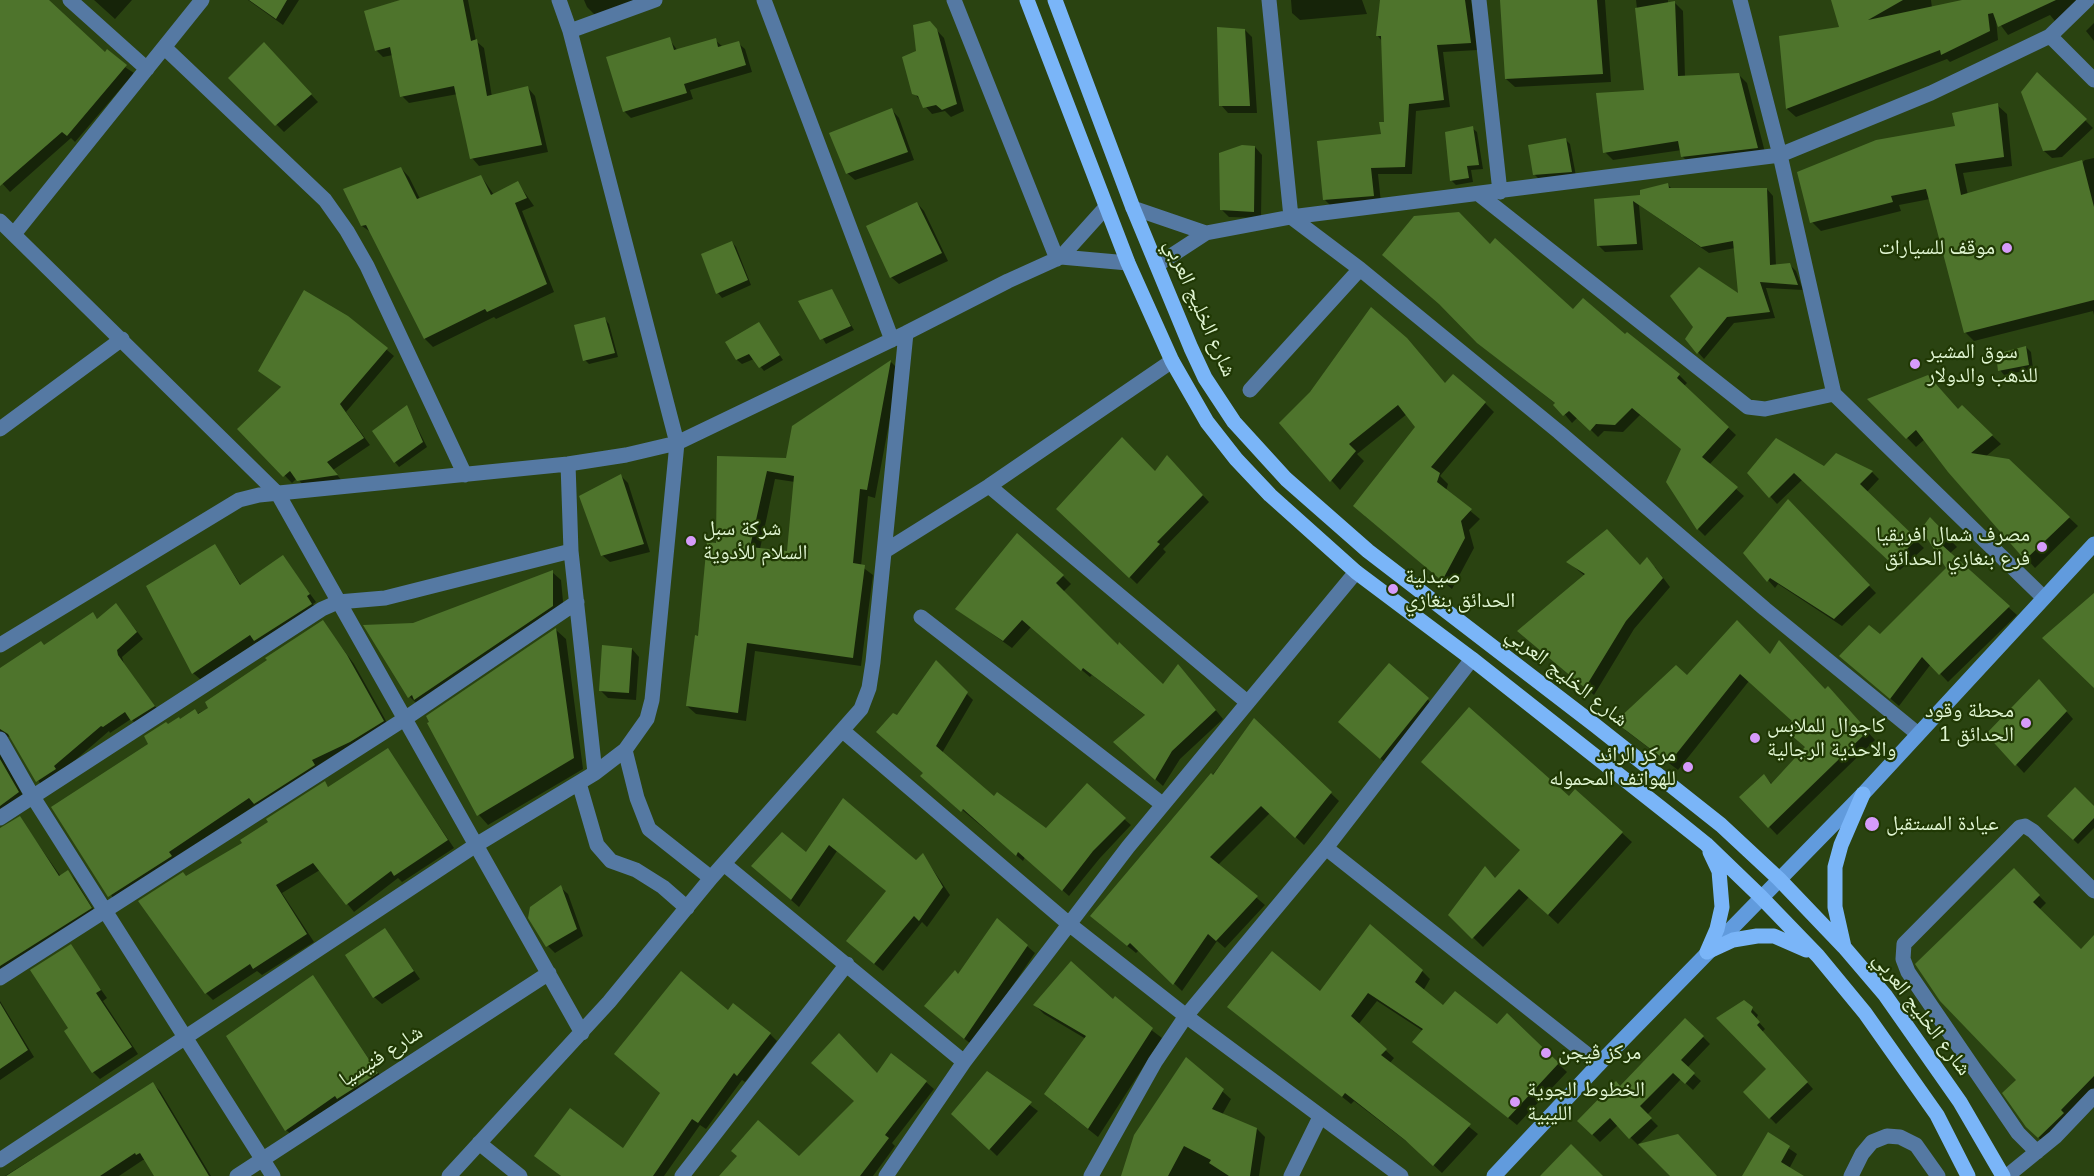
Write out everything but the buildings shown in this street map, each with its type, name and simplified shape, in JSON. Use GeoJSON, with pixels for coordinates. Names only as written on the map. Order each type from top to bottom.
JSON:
{"type":"FeatureCollection","features":[{"type":"Feature","properties":{"kind":"main road"},"geometry":{"type":"LineString","coordinates":[[1027,0],[1128,263],[1172,361],[1207,422],[1236,459],[1270,495],[1356,572],[1472,659],[1706,844],[1761,897],[1818,956],[1903,1065],[1937,1115],[1968,1176]]}},
{"type":"Feature","properties":{"kind":"main road","name":"شارع الخليج العربي"},"geometry":{"type":"LineString","coordinates":[[1055,0],[1133,208],[1205,378],[1234,422],[1286,479],[1368,551],[1721,825],[1779,879],[1844,947],[1885,995],[1960,1102],[2005,1176]]}},
{"type":"Feature","properties":{"kind":"main road"},"geometry":{"type":"LineString","coordinates":[[1494,1176],[1707,952],[1863,794],[2094,544]]}},
{"type":"Feature","properties":{"kind":"main road"},"geometry":{"type":"LineString","coordinates":[[1844,947],[1835,907],[1835,867],[1841,845],[1863,794]]}},
{"type":"Feature","properties":{"kind":"main road"},"geometry":{"type":"LineString","coordinates":[[1706,844],[1719,871],[1722,887],[1720,920],[1707,952]]}},
{"type":"Feature","properties":{"kind":"main road"},"geometry":{"type":"LineString","coordinates":[[1707,952],[1733,940],[1774,936],[1818,956]]}},
{"type":"Feature","properties":{"kind":"street"},"geometry":{"type":"LineString","coordinates":[[70,0],[147,69]]}},
{"type":"Feature","properties":{"kind":"street"},"geometry":{"type":"LineString","coordinates":[[14,234],[202,0]]}},
{"type":"Feature","properties":{"kind":"street"},"geometry":{"type":"LineString","coordinates":[[0,1160],[476,845],[595,773],[625,750],[647,719],[652,700],[677,443],[570,31],[559,0]]}},
{"type":"Feature","properties":{"kind":"street"},"geometry":{"type":"LineString","coordinates":[[570,31],[655,0]]}},
{"type":"Feature","properties":{"kind":"street"},"geometry":{"type":"LineString","coordinates":[[764,0],[892,340]]}},
{"type":"Feature","properties":{"kind":"street"},"geometry":{"type":"LineString","coordinates":[[954,0],[1059,258]]}},
{"type":"Feature","properties":{"kind":"street"},"geometry":{"type":"LineString","coordinates":[[1269,0],[1291,217],[1360,269],[1918,734]]}},
{"type":"Feature","properties":{"kind":"street"},"geometry":{"type":"LineString","coordinates":[[1479,0],[1500,192]]}},
{"type":"Feature","properties":{"kind":"street"},"geometry":{"type":"LineString","coordinates":[[1740,0],[1780,155],[1834,394],[2043,597]]}},
{"type":"Feature","properties":{"kind":"street"},"geometry":{"type":"LineString","coordinates":[[1158,264],[1206,232],[1291,217],[1480,195],[1780,155],[1931,93],[2050,36],[2087,0]]}},
{"type":"Feature","properties":{"kind":"street"},"geometry":{"type":"LineString","coordinates":[[2050,36],[2094,80]]}},
{"type":"Feature","properties":{"kind":"street"},"geometry":{"type":"LineString","coordinates":[[165,48],[325,200],[368,266],[465,475]]}},
{"type":"Feature","properties":{"kind":"street"},"geometry":{"type":"LineString","coordinates":[[1480,195],[1748,407],[1765,409],[1834,394]]}},
{"type":"Feature","properties":{"kind":"street"},"geometry":{"type":"LineString","coordinates":[[0,645],[222,508],[239,500],[568,464],[626,455],[677,443],[1059,258],[1106,207]]}},
{"type":"Feature","properties":{"kind":"street"},"geometry":{"type":"LineString","coordinates":[[1133,208],[1206,232]]}},
{"type":"Feature","properties":{"kind":"street"},"geometry":{"type":"LineString","coordinates":[[0,221],[278,494],[582,1033]]}},
{"type":"Feature","properties":{"kind":"street"},"geometry":{"type":"LineString","coordinates":[[1059,258],[1128,263]]}},
{"type":"Feature","properties":{"kind":"street"},"geometry":{"type":"LineString","coordinates":[[1250,390],[1360,269]]}},
{"type":"Feature","properties":{"kind":"street"},"geometry":{"type":"LineString","coordinates":[[449,1176],[582,1033],[723,864],[861,709],[869,688],[906,333]]}},
{"type":"Feature","properties":{"kind":"street"},"geometry":{"type":"LineString","coordinates":[[0,429],[122,339]]}},
{"type":"Feature","properties":{"kind":"street"},"geometry":{"type":"LineString","coordinates":[[885,551],[989,486],[1172,361]]}},
{"type":"Feature","properties":{"kind":"street"},"geometry":{"type":"LineString","coordinates":[[568,464],[571,551],[595,773]]}},
{"type":"Feature","properties":{"kind":"street"},"geometry":{"type":"LineString","coordinates":[[989,486],[1247,702]]}},
{"type":"Feature","properties":{"kind":"street"},"geometry":{"type":"LineString","coordinates":[[0,818],[322,609],[338,602],[385,598],[571,551]]}},
{"type":"Feature","properties":{"kind":"street"},"geometry":{"type":"LineString","coordinates":[[886,1176],[964,1062],[1162,804],[1356,572]]}},
{"type":"Feature","properties":{"kind":"street"},"geometry":{"type":"LineString","coordinates":[[0,978],[406,718],[576,602]]}},
{"type":"Feature","properties":{"kind":"street"},"geometry":{"type":"LineString","coordinates":[[921,617],[1162,804]]}},
{"type":"Feature","properties":{"kind":"street"},"geometry":{"type":"LineString","coordinates":[[1090,1176],[1155,1062],[1186,1016],[1326,848],[1472,659]]}},
{"type":"Feature","properties":{"kind":"street"},"geometry":{"type":"LineString","coordinates":[[843,731],[1069,924],[1186,1016],[1401,1176]]}},
{"type":"Feature","properties":{"kind":"street"},"geometry":{"type":"LineString","coordinates":[[0,739],[33,797],[273,1176]]}},
{"type":"Feature","properties":{"kind":"street"},"geometry":{"type":"LineString","coordinates":[[625,750],[637,798],[649,830],[711,878]]}},
{"type":"Feature","properties":{"kind":"street"},"geometry":{"type":"LineString","coordinates":[[579,783],[597,845],[611,861],[636,870],[663,887],[687,908]]}},
{"type":"Feature","properties":{"kind":"street"},"geometry":{"type":"LineString","coordinates":[[2037,1152],[2018,1133],[1908,972],[1903,958],[1904,944],[2020,827],[2025,826],[2033,831],[2094,891]]}},
{"type":"Feature","properties":{"kind":"street"},"geometry":{"type":"LineString","coordinates":[[1326,848],[1599,1064]]}},
{"type":"Feature","properties":{"kind":"street"},"geometry":{"type":"LineString","coordinates":[[723,864],[964,1062]]}},
{"type":"Feature","properties":{"kind":"street"},"geometry":{"type":"LineString","coordinates":[[682,1176],[847,964]]}},
{"type":"Feature","properties":{"kind":"street","name":"شارع فنيسيا"},"geometry":{"type":"LineString","coordinates":[[237,1176],[549,973]]}},
{"type":"Feature","properties":{"kind":"street"},"geometry":{"type":"LineString","coordinates":[[2005,1176],[2055,1137],[2094,1096]]}},
{"type":"Feature","properties":{"kind":"street"},"geometry":{"type":"LineString","coordinates":[[1291,1176],[1320,1117]]}},
{"type":"Feature","properties":{"kind":"street"},"geometry":{"type":"LineString","coordinates":[[1851,1176],[1862,1154],[1872,1142],[1887,1136],[1900,1137],[1916,1145],[1938,1176]]}},
{"type":"Feature","properties":{"kind":"street"},"geometry":{"type":"LineString","coordinates":[[479,1143],[520,1176]]}},
{"type":"Feature","properties":{"kind":"place","name":"موقف للسيارات"},"geometry":{"type":"Point","coordinates":[2007,248]}},
{"type":"Feature","properties":{"kind":"place","name":"سوق المشير للذهب والدولار"},"geometry":{"type":"Point","coordinates":[1915,364]}},
{"type":"Feature","properties":{"kind":"place","name":"شركة سبل السلام للأدوية"},"geometry":{"type":"Point","coordinates":[691,541]}},
{"type":"Feature","properties":{"kind":"place","name":"مصرف شمال افريقيا فرع بنغازي الحدائق"},"geometry":{"type":"Point","coordinates":[2042,547]}},
{"type":"Feature","properties":{"kind":"place","name":"صيدلية الحدائق بنغازي"},"geometry":{"type":"Point","coordinates":[1393,589]}},
{"type":"Feature","properties":{"kind":"place","name":"محطة وقود الحدائق 1"},"geometry":{"type":"Point","coordinates":[2026,723]}},
{"type":"Feature","properties":{"kind":"place","name":"كاجوال للملابس والاحذية الرجالية"},"geometry":{"type":"Point","coordinates":[1755,738]}},
{"type":"Feature","properties":{"kind":"place","name":"مركز الرائد للهواتف المحموله"},"geometry":{"type":"Point","coordinates":[1688,767]}},
{"type":"Feature","properties":{"kind":"place","name":"عيادة المستقبل"},"geometry":{"type":"Point","coordinates":[1872,824]}},
{"type":"Feature","properties":{"kind":"place","name":"مركز ڤيجن"},"geometry":{"type":"Point","coordinates":[1546,1053]}},
{"type":"Feature","properties":{"kind":"place","name":"الخطوط الجوية الليبية"},"geometry":{"type":"Point","coordinates":[1515,1102]}}]}
